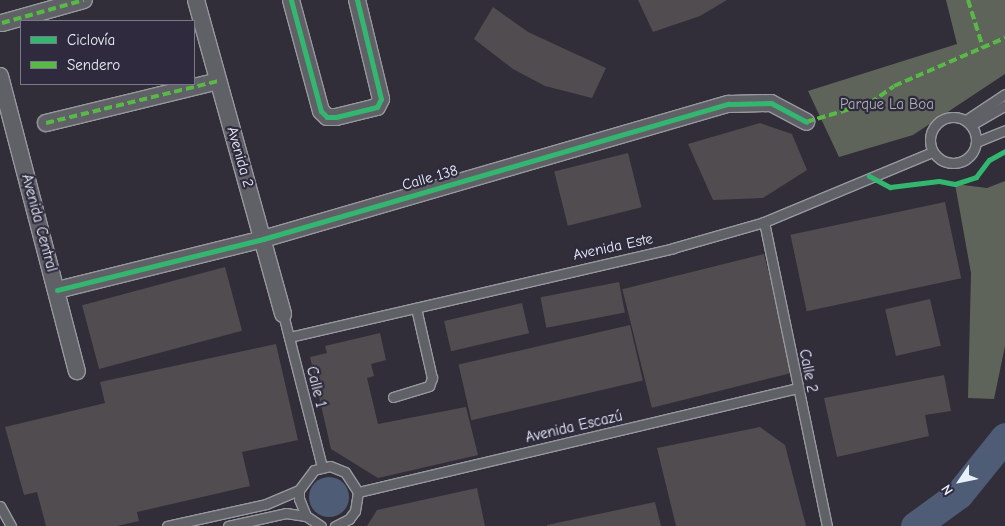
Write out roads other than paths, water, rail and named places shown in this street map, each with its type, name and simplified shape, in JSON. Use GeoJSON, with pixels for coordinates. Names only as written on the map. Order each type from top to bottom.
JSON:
{"type":"FeatureCollection","features":[{"type":"Feature","properties":{"kind":"street"},"geometry":{"type":"LineString","coordinates":[[2,23],[84,0]]}},
{"type":"Feature","properties":{"kind":"street","name":"Avenida 2"},"geometry":{"type":"LineString","coordinates":[[196,0],[283,314]]}},
{"type":"Feature","properties":{"kind":"street"},"geometry":{"type":"LineString","coordinates":[[291,0],[321,111],[327,116],[336,117],[377,107],[381,99],[356,0]]}},
{"type":"Feature","properties":{"kind":"street","name":"Avenida Central"},"geometry":{"type":"LineString","coordinates":[[0,76],[77,371]]}},
{"type":"Feature","properties":{"kind":"street"},"geometry":{"type":"LineString","coordinates":[[46,123],[218,81]]}},
{"type":"Feature","properties":{"kind":"street","name":"Calle 138"},"geometry":{"type":"LineString","coordinates":[[57,290],[263,239],[729,104],[771,103],[806,122]]}},
{"type":"Feature","properties":{"kind":"lane"},"geometry":{"type":"LineString","coordinates":[[969,123],[1005,94]]}},
{"type":"Feature","properties":{"kind":"lane"},"geometry":{"type":"LineString","coordinates":[[969,123],[976,142],[971,154],[959,162],[944,162],[932,152],[929,137],[936,123],[950,116],[969,123],[1005,105]]}},
{"type":"Feature","properties":{"kind":"lane"},"geometry":{"type":"LineString","coordinates":[[976,142],[1005,130]]}},
{"type":"Feature","properties":{"kind":"lane","name":"Avenida Este"},"geometry":{"type":"LineString","coordinates":[[289,337],[416,308],[510,283],[673,248],[764,222],[932,152]]}},
{"type":"Feature","properties":{"kind":"lane","name":"Calle 2"},"geometry":{"type":"LineString","coordinates":[[764,222],[827,526]]}},
{"type":"Feature","properties":{"kind":"lane"},"geometry":{"type":"LineString","coordinates":[[393,397],[429,386],[432,378],[416,308]]}},
{"type":"Feature","properties":{"kind":"lane","name":"Calle 1"},"geometry":{"type":"LineString","coordinates":[[283,314],[322,467]]}},
{"type":"Feature","properties":{"kind":"lane","name":"Avenida Escazú"},"geometry":{"type":"LineString","coordinates":[[358,492],[797,388]]}},
{"type":"Feature","properties":{"kind":"lane"},"geometry":{"type":"LineString","coordinates":[[306,516],[299,499],[299,490],[307,476],[322,467],[346,472],[358,492],[355,511],[339,526]]}},
{"type":"Feature","properties":{"kind":"lane"},"geometry":{"type":"LineString","coordinates":[[167,526],[266,504],[299,490]]}},
{"type":"Feature","properties":{"kind":"lane"},"geometry":{"type":"LineString","coordinates":[[0,506],[11,526]]}},
{"type":"Feature","properties":{"kind":"lane"},"geometry":{"type":"LineString","coordinates":[[228,526],[286,513],[306,516],[321,526]]}},
{"type":"Feature","properties":{"kind":"water"},"geometry":{"type":"Polygon","coordinates":[[[333,477],[340,480],[346,486],[349,497],[348,505],[340,514],[333,517],[325,517],[318,514],[310,505],[309,493],[312,486],[321,478],[333,477]]]}},
{"type":"Feature","properties":{"kind":"waterway"},"geometry":{"type":"LineString","coordinates":[[915,526],[959,494],[1005,437]]}},
{"type":"Feature","properties":{"kind":"park label","name":"Parque La Boa"},"geometry":{"type":"Point","coordinates":[887,105]}}]}
